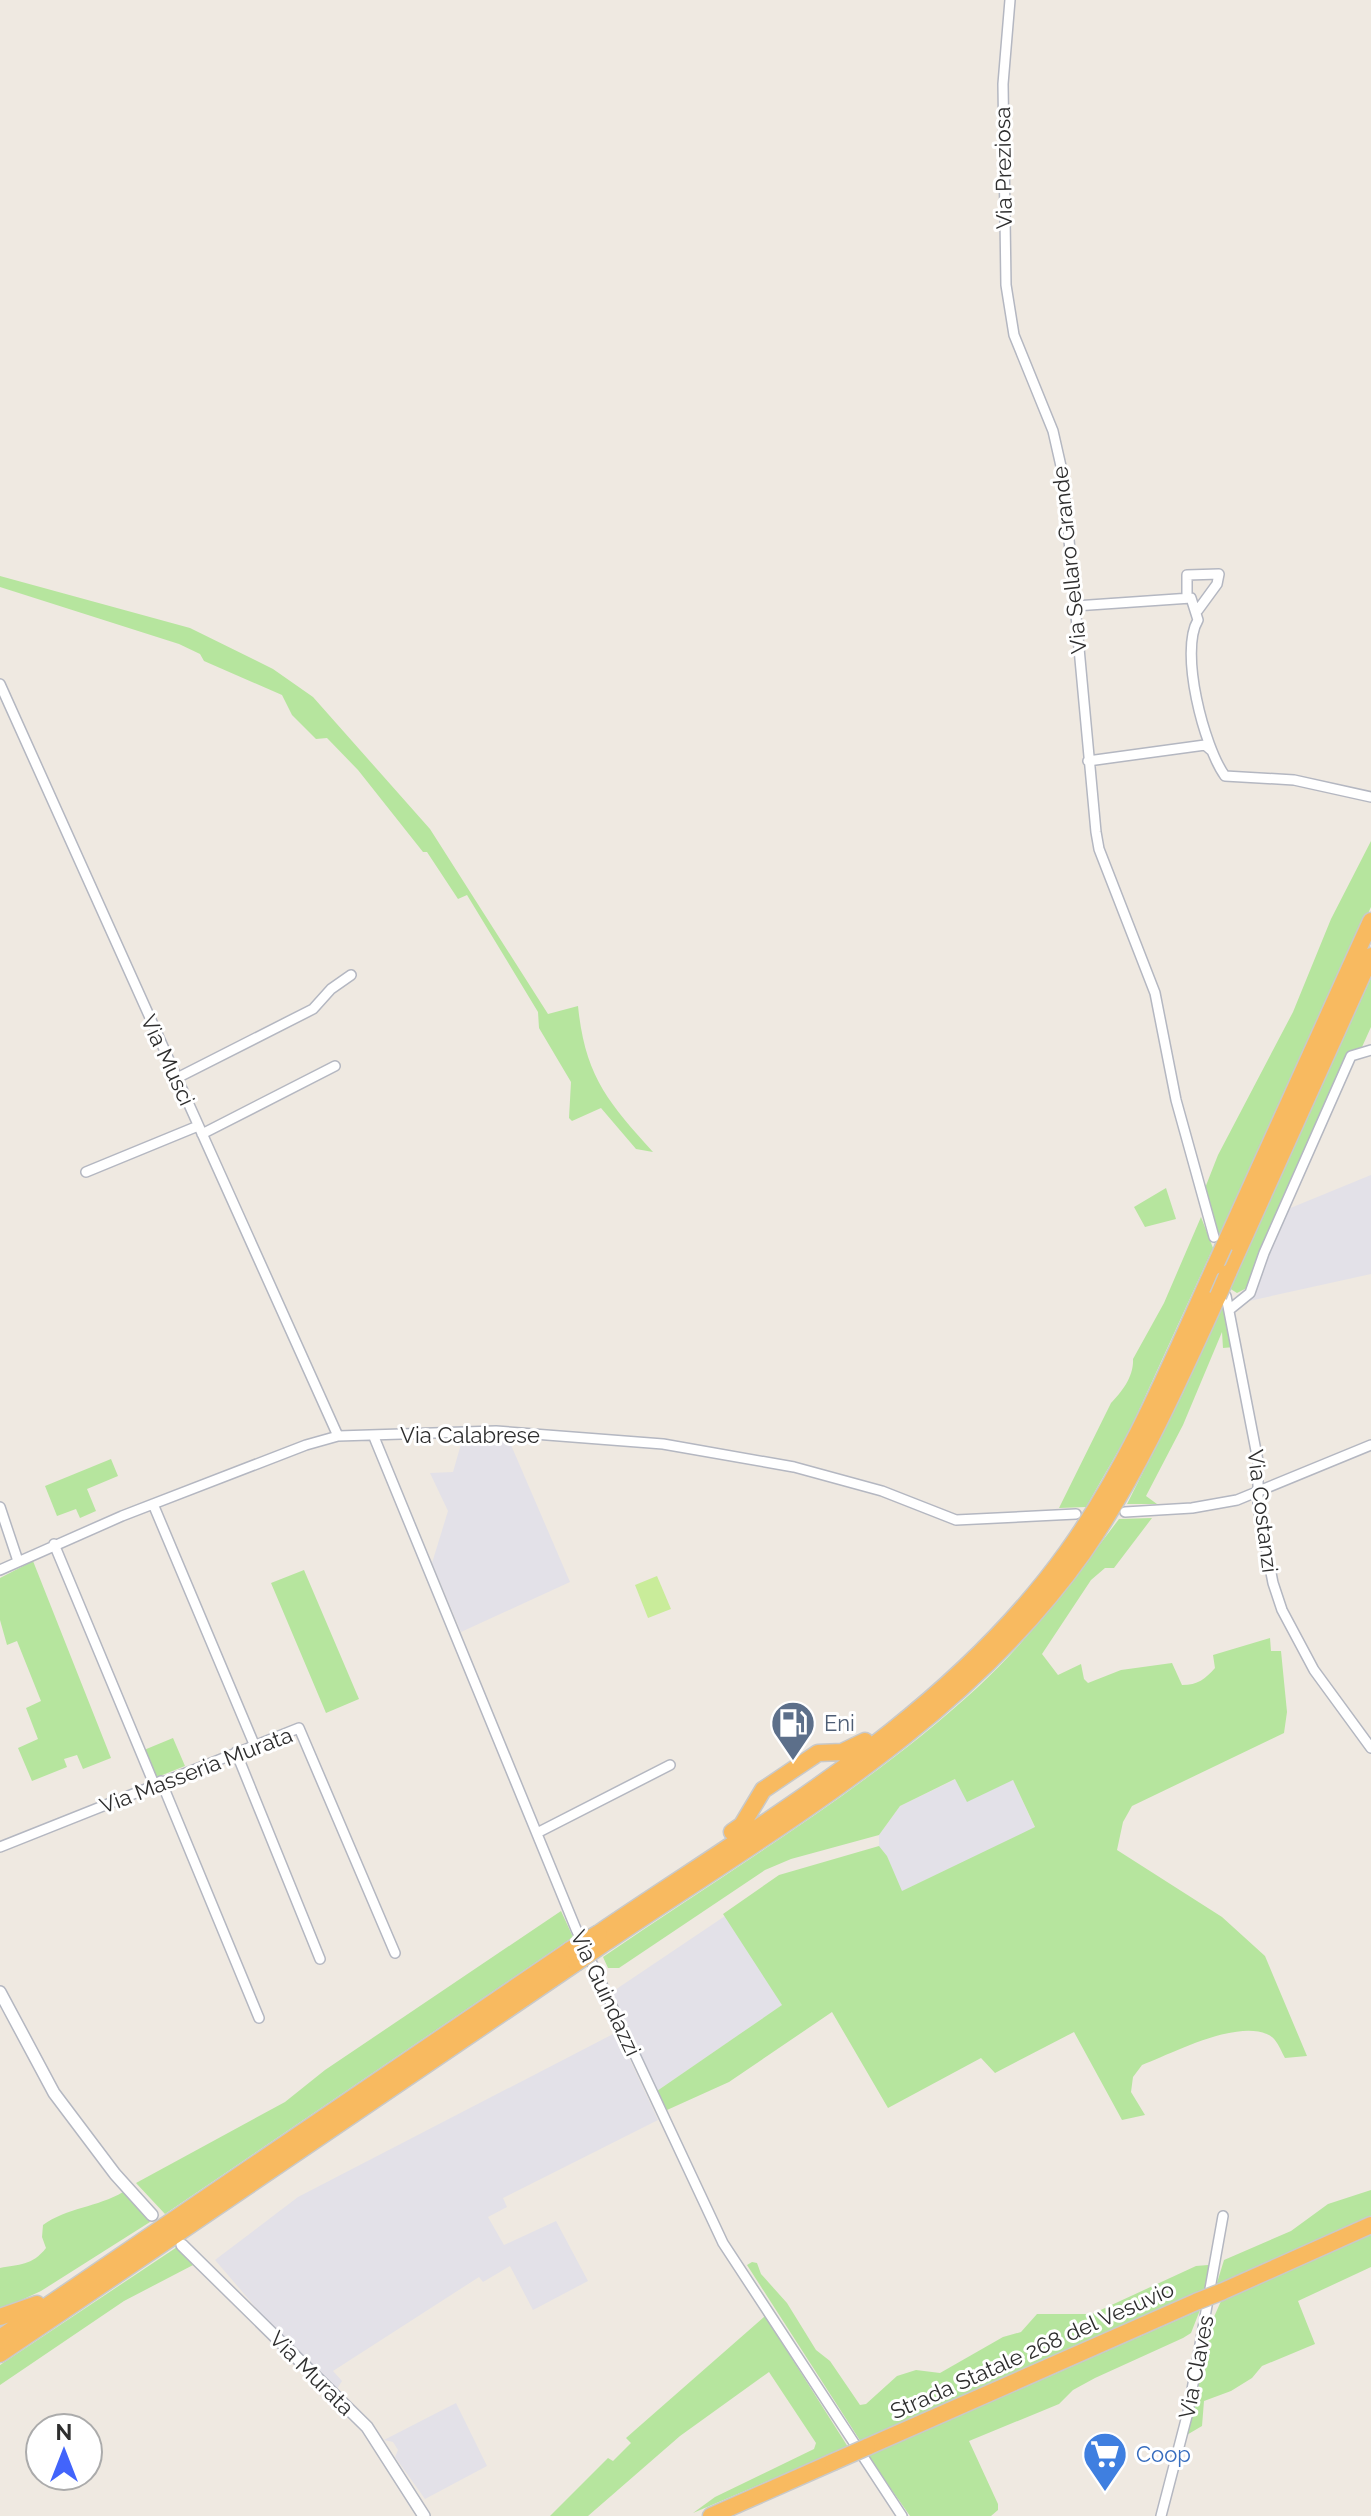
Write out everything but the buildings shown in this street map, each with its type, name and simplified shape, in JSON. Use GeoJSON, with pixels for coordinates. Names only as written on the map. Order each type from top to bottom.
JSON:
{"type":"FeatureCollection","features":[{"type":"Feature","properties":{"kind":"highway"},"geometry":{"type":"LineString","coordinates":[[0,2338],[897,1744],[947,1703],[1003,1648],[1068,1573],[1111,1509],[1180,1380],[1222,1296],[1219,1242],[1371,921]]}},
{"type":"Feature","properties":{"kind":"highway"},"geometry":{"type":"LineString","coordinates":[[600,1939],[673,1882],[850,1762],[946,1687],[1017,1615],[1080,1533],[1137,1435],[1222,1269],[1371,956]]}},
{"type":"Feature","properties":{"kind":"highway"},"geometry":{"type":"LineString","coordinates":[[673,1882],[683,1865],[742,1825],[763,1790],[818,1753],[842,1752],[861,1743],[921,1698],[946,1687]]}},
{"type":"Feature","properties":{"kind":"highway"},"geometry":{"type":"LineString","coordinates":[[0,2354],[573,1956]]}},
{"type":"Feature","properties":{"kind":"highway","name":"Strada Statale 268 del Vesuvio"},"geometry":{"type":"LineString","coordinates":[[711,2516],[1371,2225]]}},
{"type":"Feature","properties":{"kind":"highway"},"geometry":{"type":"LineString","coordinates":[[0,2317],[72,2289]]}},
{"type":"Feature","properties":{"kind":"street","name":"Via Preziosa"},"geometry":{"type":"LineString","coordinates":[[1010,0],[1003,84],[1003,197],[1006,285],[1014,335]]}},
{"type":"Feature","properties":{"kind":"street","name":"Via Sellaro Grande"},"geometry":{"type":"LineString","coordinates":[[1014,335],[1049,417],[1060,460],[1099,849],[1162,1017],[1176,1100],[1219,1242]]}},
{"type":"Feature","properties":{"kind":"street"},"geometry":{"type":"LineString","coordinates":[[1187,598],[1187,575],[1192,572],[1219,574],[1198,610]]}},
{"type":"Feature","properties":{"kind":"street"},"geometry":{"type":"LineString","coordinates":[[1075,606],[1187,598],[1194,601],[1198,620],[1191,631],[1193,682],[1212,751],[1225,776],[1294,780],[1371,797]]}},
{"type":"Feature","properties":{"kind":"street","name":"Via Musci"},"geometry":{"type":"LineString","coordinates":[[0,684],[338,1436]]}},
{"type":"Feature","properties":{"kind":"street"},"geometry":{"type":"LineString","coordinates":[[1088,761],[1205,745],[1212,751]]}},
{"type":"Feature","properties":{"kind":"street"},"geometry":{"type":"LineString","coordinates":[[177,1078],[313,1009],[331,989],[351,975]]}},
{"type":"Feature","properties":{"kind":"street"},"geometry":{"type":"LineString","coordinates":[[1229,1310],[1250,1293],[1264,1253],[1351,1056],[1371,1050]]}},
{"type":"Feature","properties":{"kind":"street"},"geometry":{"type":"LineString","coordinates":[[86,1172],[200,1130],[335,1066]]}},
{"type":"Feature","properties":{"kind":"street","name":"Via Costanzi"},"geometry":{"type":"LineString","coordinates":[[1222,1296],[1229,1310],[1258,1461],[1258,1493],[1269,1569],[1282,1610],[1314,1670],[1371,1748]]}},
{"type":"Feature","properties":{"kind":"street","name":"Via Calabrese"},"geometry":{"type":"LineString","coordinates":[[0,1570],[54,1544],[153,1504],[306,1445],[338,1436],[496,1431],[716,1451],[882,1491],[956,1520],[1076,1514]]}},
{"type":"Feature","properties":{"kind":"street","name":"Via Guindazzi"},"geometry":{"type":"LineString","coordinates":[[374,1437],[576,1929],[723,2243],[902,2516]]}},
{"type":"Feature","properties":{"kind":"street"},"geometry":{"type":"LineString","coordinates":[[1125,1512],[1192,1508],[1258,1493],[1371,1445]]}},
{"type":"Feature","properties":{"kind":"street"},"geometry":{"type":"LineString","coordinates":[[153,1504],[254,1744]]}},
{"type":"Feature","properties":{"kind":"street"},"geometry":{"type":"LineString","coordinates":[[0,1507],[18,1561]]}},
{"type":"Feature","properties":{"kind":"street"},"geometry":{"type":"LineString","coordinates":[[54,1544],[259,2018]]}},
{"type":"Feature","properties":{"kind":"street","name":"Via Masseria Murata"},"geometry":{"type":"LineString","coordinates":[[0,1847],[254,1744],[301,1729],[395,1953]]}},
{"type":"Feature","properties":{"kind":"street"},"geometry":{"type":"LineString","coordinates":[[236,1752],[320,1959]]}},
{"type":"Feature","properties":{"kind":"street"},"geometry":{"type":"LineString","coordinates":[[537,1833],[670,1765]]}},
{"type":"Feature","properties":{"kind":"street"},"geometry":{"type":"LineString","coordinates":[[0,1992],[54,2093],[115,2174],[152,2215]]}},
{"type":"Feature","properties":{"kind":"street","name":"Via Claves"},"geometry":{"type":"LineString","coordinates":[[1161,2516],[1188,2412],[1223,2216]]}},
{"type":"Feature","properties":{"kind":"street","name":"Via Murata"},"geometry":{"type":"LineString","coordinates":[[182,2245],[367,2427],[424,2516]]}},
{"type":"Feature","properties":{"kind":"shaded area"},"geometry":{"type":"Polygon","coordinates":[[[1371,1175],[1371,1274],[1249,1301],[1288,1209],[1371,1175]]]}},
{"type":"Feature","properties":{"kind":"shaded area"},"geometry":{"type":"Polygon","coordinates":[[[463,1437],[508,1438],[570,1582],[461,1632],[432,1563],[448,1511],[430,1473],[453,1472],[463,1437]]]}},
{"type":"Feature","properties":{"kind":"shaded area"},"geometry":{"type":"Polygon","coordinates":[[[956,1779],[1013,1780],[1035,1828],[901,1892],[887,1856],[879,1846],[879,1835],[900,1806],[956,1779]]]}},
{"type":"Feature","properties":{"kind":"shaded area"},"geometry":{"type":"Polygon","coordinates":[[[725,1916],[783,2005],[657,2091],[612,1992],[725,1916]]]}},
{"type":"Feature","properties":{"kind":"shaded area"},"geometry":{"type":"Polygon","coordinates":[[[617,2032],[658,2120],[503,2198],[507,2207],[488,2217],[504,2245],[556,2221],[588,2281],[533,2310],[510,2266],[483,2282],[479,2277],[333,2371],[342,2381],[337,2389],[264,2317],[215,2260],[298,2197],[617,2032]]]}},
{"type":"Feature","properties":{"kind":"shaded area"},"geometry":{"type":"Polygon","coordinates":[[[456,2403],[487,2466],[425,2499],[395,2457],[398,2450],[393,2442],[384,2440],[456,2403]]]}},
{"type":"Feature","properties":{"kind":"green space"},"geometry":{"type":"Polygon","coordinates":[[[0,576],[190,628],[273,669],[313,697],[430,829],[548,1014],[578,1006],[586,1051],[601,1086],[623,1118],[653,1152],[636,1149],[601,1108],[572,1121],[569,1118],[571,1082],[539,1028],[538,1012],[467,895],[458,899],[427,852],[423,852],[358,770],[327,738],[316,739],[292,715],[282,695],[204,661],[200,654],[179,644],[0,587],[0,576]]]}},
{"type":"Feature","properties":{"kind":"green space"},"geometry":{"type":"Polygon","coordinates":[[[1371,841],[1371,907],[1219,1237],[1205,1188],[1218,1155],[1293,1012],[1331,919],[1371,841]]]}},
{"type":"Feature","properties":{"kind":"green space"},"geometry":{"type":"Polygon","coordinates":[[[1371,978],[1371,1027],[1362,1047],[1349,1054],[1249,1287],[1237,1293],[1229,1288],[1371,978]]]}},
{"type":"Feature","properties":{"kind":"green space"},"geometry":{"type":"Polygon","coordinates":[[[1166,1188],[1176,1219],[1145,1227],[1134,1207],[1166,1188]]]}},
{"type":"Feature","properties":{"kind":"green space"},"geometry":{"type":"Polygon","coordinates":[[[1201,1217],[1213,1248],[1129,1432],[1086,1507],[1059,1508],[1111,1403],[1129,1377],[1133,1359],[1164,1303],[1201,1217]]]}},
{"type":"Feature","properties":{"kind":"green space"},"geometry":{"type":"Polygon","coordinates":[[[1224,1300],[1234,1347],[1223,1348],[1222,1332],[1183,1425],[1146,1496],[1157,1504],[1127,1504],[1183,1393],[1224,1300]]]}},
{"type":"Feature","properties":{"kind":"green space"},"geometry":{"type":"Polygon","coordinates":[[[111,1459],[118,1476],[87,1489],[96,1511],[80,1518],[76,1509],[57,1516],[45,1486],[111,1459]]]}},
{"type":"Feature","properties":{"kind":"green space"},"geometry":{"type":"Polygon","coordinates":[[[1152,1518],[1114,1568],[1105,1568],[1091,1580],[1042,1654],[1058,1675],[1081,1664],[1088,1683],[1121,1670],[1172,1663],[1182,1685],[1188,1685],[1197,1683],[1215,1668],[1213,1655],[1270,1638],[1271,1651],[1281,1651],[1287,1712],[1284,1733],[1132,1806],[1123,1822],[1117,1850],[1222,1917],[1265,1956],[1307,2056],[1285,2058],[1272,2037],[1259,2032],[1226,2033],[1189,2045],[1142,2065],[1133,2077],[1131,2092],[1145,2115],[1122,2120],[1074,2032],[995,2073],[981,2058],[888,2108],[832,2012],[729,2082],[667,2110],[657,2091],[782,2005],[723,1914],[779,1875],[879,1846],[887,1856],[902,1891],[1035,1827],[1013,1780],[967,1802],[955,1779],[900,1806],[879,1835],[791,1859],[765,1870],[619,1968],[608,1968],[603,1957],[796,1828],[935,1725],[1017,1648],[1119,1519],[1152,1518]]]}},
{"type":"Feature","properties":{"kind":"green space"},"geometry":{"type":"Polygon","coordinates":[[[33,1561],[111,1758],[83,1769],[77,1755],[64,1759],[67,1767],[32,1781],[18,1748],[38,1739],[26,1708],[41,1701],[17,1641],[7,1645],[0,1620],[0,1578],[33,1561]]]}},
{"type":"Feature","properties":{"kind":"green space"},"geometry":{"type":"Polygon","coordinates":[[[304,1570],[359,1699],[326,1713],[271,1583],[304,1570]]]}},
{"type":"Feature","properties":{"kind":"green space"},"geometry":{"type":"Polygon","coordinates":[[[657,1576],[671,1609],[648,1618],[635,1585],[657,1576]]]}},
{"type":"Feature","properties":{"kind":"green space"},"geometry":{"type":"Polygon","coordinates":[[[173,1738],[185,1766],[155,1778],[144,1750],[173,1738]]]}},
{"type":"Feature","properties":{"kind":"green space"},"geometry":{"type":"Polygon","coordinates":[[[561,1911],[573,1937],[165,2214],[136,2183],[285,2102],[325,2070],[561,1911]]]}},
{"type":"Feature","properties":{"kind":"green space"},"geometry":{"type":"Polygon","coordinates":[[[1371,2190],[1371,2218],[1216,2286],[1224,2260],[1291,2231],[1328,2204],[1371,2190]]]}},
{"type":"Feature","properties":{"kind":"green space"},"geometry":{"type":"Polygon","coordinates":[[[123,2192],[150,2222],[41,2291],[0,2310],[0,2268],[25,2263],[41,2254],[46,2248],[42,2237],[43,2225],[123,2192]]]}},
{"type":"Feature","properties":{"kind":"green space"},"geometry":{"type":"Polygon","coordinates":[[[1371,2234],[1371,2267],[1298,2301],[1315,2344],[1262,2366],[1252,2378],[1231,2391],[1204,2401],[1202,2426],[1185,2436],[1207,2320],[1214,2317],[1221,2301],[1371,2234]]]}},
{"type":"Feature","properties":{"kind":"green space"},"geometry":{"type":"Polygon","coordinates":[[[177,2247],[195,2264],[124,2301],[0,2385],[0,2365],[177,2247]]]}},
{"type":"Feature","properties":{"kind":"green space"},"geometry":{"type":"Polygon","coordinates":[[[757,2263],[761,2274],[787,2303],[816,2350],[830,2361],[860,2405],[866,2404],[897,2376],[916,2370],[940,2373],[1003,2337],[1021,2332],[1037,2314],[1092,2314],[1196,2266],[1208,2265],[1211,2270],[1208,2289],[861,2442],[747,2265],[757,2263]]]}},
{"type":"Feature","properties":{"kind":"green space"},"geometry":{"type":"Polygon","coordinates":[[[1200,2310],[1191,2333],[1183,2338],[1095,2378],[1073,2390],[1059,2404],[969,2441],[998,2504],[998,2510],[991,2516],[910,2516],[868,2456],[1200,2310]]]}},
{"type":"Feature","properties":{"kind":"green space"},"geometry":{"type":"Polygon","coordinates":[[[765,2316],[848,2447],[693,2513],[715,2497],[814,2449],[816,2443],[769,2372],[680,2436],[588,2516],[550,2516],[608,2458],[613,2461],[631,2443],[626,2438],[765,2316]]]}},
{"type":"Feature","properties":{"kind":"place","name":"Eni"},"geometry":{"type":"Point","coordinates":[793,1762]}},
{"type":"Feature","properties":{"kind":"place","name":"Coop"},"geometry":{"type":"Point","coordinates":[1105,2493]}}]}
